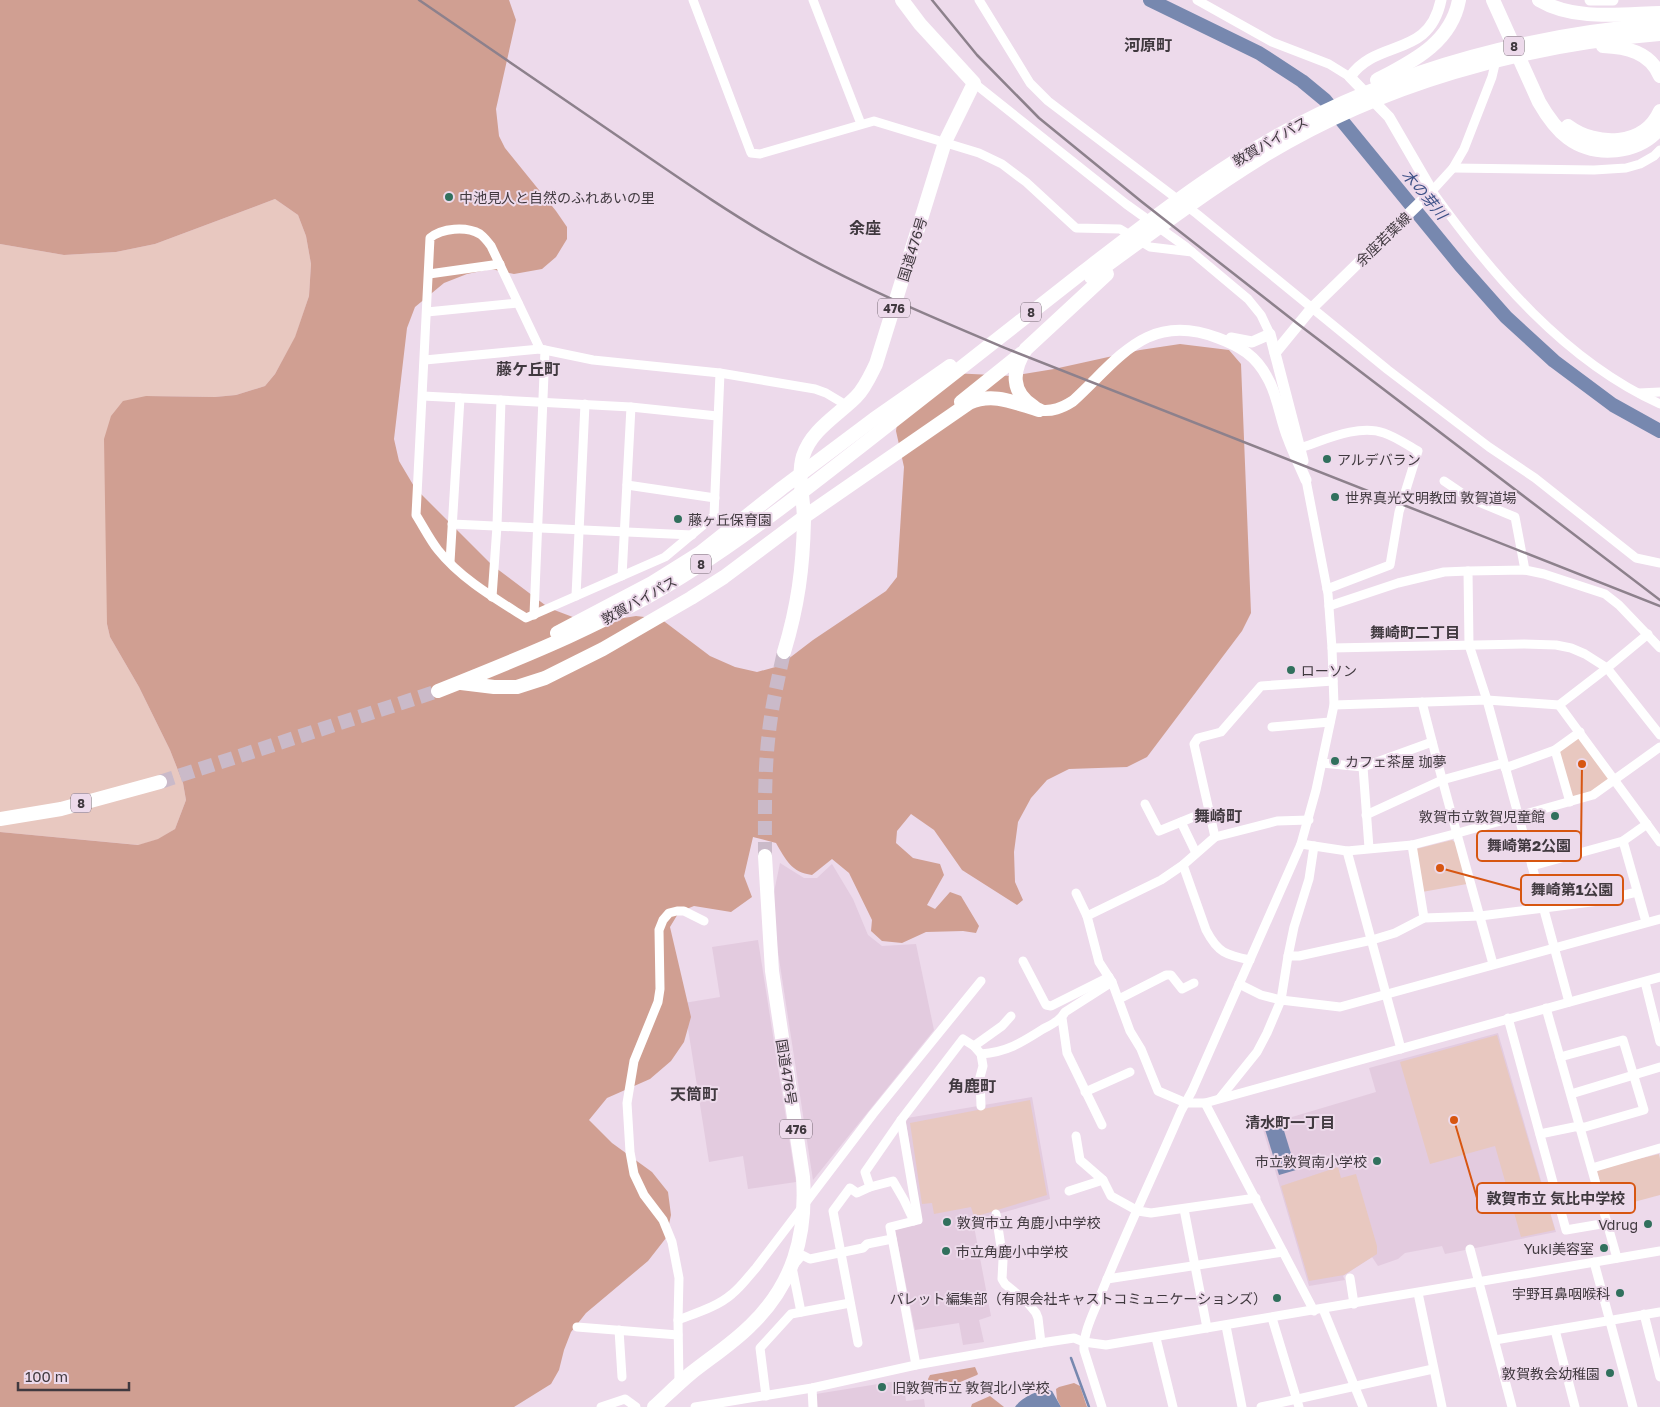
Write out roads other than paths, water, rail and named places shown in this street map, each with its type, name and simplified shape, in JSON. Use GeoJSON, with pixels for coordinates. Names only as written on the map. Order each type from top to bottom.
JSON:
{"type":"FeatureCollection","features":[{"type":"Feature","properties":{"kind":"highway"},"geometry":{"type":"LineString","coordinates":[[902,0],[920,24],[974,83]]}},
{"type":"Feature","properties":{"kind":"highway"},"geometry":{"type":"LineString","coordinates":[[1375,91],[1436,44],[1450,26],[1459,0]]}},
{"type":"Feature","properties":{"kind":"highway"},"geometry":{"type":"LineString","coordinates":[[1494,0],[1514,36]]}},
{"type":"Feature","properties":{"kind":"highway"},"geometry":{"type":"LineString","coordinates":[[1502,0],[1539,102],[1548,118],[1569,138],[1582,146],[1610,151],[1636,145],[1648,139],[1660,128]]}},
{"type":"Feature","properties":{"kind":"highway"},"geometry":{"type":"LineString","coordinates":[[1539,0],[1555,7],[1581,13],[1660,13]]}},
{"type":"Feature","properties":{"kind":"highway","name":"敦賀バイパス"},"geometry":{"type":"LineString","coordinates":[[940,385],[1129,247],[1176,201],[1259,146],[1317,111],[1447,63],[1530,42],[1590,32],[1660,24]]}},
{"type":"Feature","properties":{"kind":"highway","name":"敦賀バイパス"},"geometry":{"type":"LineString","coordinates":[[438,690],[570,636],[620,612],[692,570],[798,495],[1034,310],[1150,234],[1204,194],[1263,156],[1323,124],[1375,91],[1496,60],[1566,45],[1660,34]]}},
{"type":"Feature","properties":{"kind":"highway"},"geometry":{"type":"LineString","coordinates":[[1496,60],[1566,49],[1602,46],[1617,47],[1642,54],[1650,60],[1660,76]]}},
{"type":"Feature","properties":{"kind":"highway"},"geometry":{"type":"LineString","coordinates":[[1527,67],[1540,84],[1557,114],[1567,125],[1588,137],[1611,141],[1629,137],[1644,130],[1652,123],[1660,111]]}},
{"type":"Feature","properties":{"kind":"highway","name":"国道476号"},"geometry":{"type":"LineString","coordinates":[[784,652],[798,598],[803,543],[804,517],[801,474],[804,454],[813,437],[864,387],[876,364],[945,142],[974,83]]}},
{"type":"Feature","properties":{"kind":"highway"},"geometry":{"type":"LineString","coordinates":[[910,444],[1026,349],[1129,247]]}},
{"type":"Feature","properties":{"kind":"highway"},"geometry":{"type":"LineString","coordinates":[[488,669],[652,583],[700,552],[874,419],[1034,310]]}},
{"type":"Feature","properties":{"kind":"highway"},"geometry":{"type":"LineString","coordinates":[[1026,349],[1016,369],[1016,383],[1023,398],[1039,410]]}},
{"type":"Feature","properties":{"kind":"highway"},"geometry":{"type":"LineString","coordinates":[[458,682],[506,688],[529,684],[564,670],[691,598],[762,550],[804,517],[960,409],[976,400],[995,398],[1039,410]]}},
{"type":"Feature","properties":{"kind":"highway","name":"8"},"geometry":{"type":"LineString","coordinates":[[0,819],[61,809],[160,782]]}},
{"type":"Feature","properties":{"kind":"highway","name":"国道476号"},"geometry":{"type":"LineString","coordinates":[[654,1407],[679,1383],[750,1326],[772,1302],[782,1287],[795,1258],[803,1226],[803,1177],[772,971],[765,856]]}},
{"type":"Feature","properties":{"kind":"main road"},"geometry":{"type":"LineString","coordinates":[[1432,191],[1389,117],[1350,77],[1363,63],[1413,41],[1426,33],[1436,18],[1442,0]]}},
{"type":"Feature","properties":{"kind":"main road"},"geometry":{"type":"LineString","coordinates":[[1590,0],[1613,0]]}},
{"type":"Feature","properties":{"kind":"main road","name":"余座若葉線"},"geometry":{"type":"LineString","coordinates":[[1275,353],[1311,309],[1432,191]]}},
{"type":"Feature","properties":{"kind":"main road"},"geometry":{"type":"LineString","coordinates":[[1039,410],[1055,410],[1073,401],[1136,342],[1154,333],[1190,330],[1252,342],[1270,334],[1300,448],[1306,480]]}},
{"type":"Feature","properties":{"kind":"main road"},"geometry":{"type":"LineString","coordinates":[[1211,335],[1243,349],[1261,367],[1272,387],[1288,438],[1306,480]]}},
{"type":"Feature","properties":{"kind":"street"},"geometry":{"type":"LineString","coordinates":[[693,0],[752,153],[760,154],[874,121],[980,153],[1002,164],[1026,182],[1076,228],[1120,229],[1150,247],[1192,252]]}},
{"type":"Feature","properties":{"kind":"street"},"geometry":{"type":"LineString","coordinates":[[813,0],[861,124]]}},
{"type":"Feature","properties":{"kind":"street"},"geometry":{"type":"LineString","coordinates":[[979,0],[1030,83],[1048,101],[1197,214],[1311,309],[1489,447],[1535,478],[1636,558],[1660,564]]}},
{"type":"Feature","properties":{"kind":"street"},"geometry":{"type":"LineString","coordinates":[[1197,0],[1272,42],[1329,64],[1350,77]]}},
{"type":"Feature","properties":{"kind":"street"},"geometry":{"type":"LineString","coordinates":[[1496,60],[1492,78],[1464,149],[1453,168],[1432,191],[1491,268],[1549,328],[1585,358],[1637,393],[1660,404]]}},
{"type":"Feature","properties":{"kind":"street"},"geometry":{"type":"LineString","coordinates":[[974,83],[1126,204],[1192,252],[1248,299],[1257,308],[1270,334]]}},
{"type":"Feature","properties":{"kind":"street"},"geometry":{"type":"LineString","coordinates":[[1453,168],[1594,170],[1626,168],[1640,164],[1660,150]]}},
{"type":"Feature","properties":{"kind":"street"},"geometry":{"type":"LineString","coordinates":[[534,615],[543,402],[543,350],[491,246],[480,235],[469,230],[451,229],[435,234],[430,238],[416,515],[438,551],[460,572],[492,597],[526,618],[534,615],[665,557],[714,516],[720,373]]}},
{"type":"Feature","properties":{"kind":"street"},"geometry":{"type":"LineString","coordinates":[[429,274],[500,264]]}},
{"type":"Feature","properties":{"kind":"street"},"geometry":{"type":"LineString","coordinates":[[427,312],[518,303]]}},
{"type":"Feature","properties":{"kind":"street"},"geometry":{"type":"LineString","coordinates":[[425,360],[543,350],[593,360],[720,373],[815,389],[826,393],[846,406]]}},
{"type":"Feature","properties":{"kind":"street"},"geometry":{"type":"LineString","coordinates":[[1637,393],[1660,392]]}},
{"type":"Feature","properties":{"kind":"street"},"geometry":{"type":"LineString","coordinates":[[423,396],[630,407],[718,416]]}},
{"type":"Feature","properties":{"kind":"street"},"geometry":{"type":"LineString","coordinates":[[450,562],[460,398]]}},
{"type":"Feature","properties":{"kind":"street"},"geometry":{"type":"LineString","coordinates":[[492,597],[502,400]]}},
{"type":"Feature","properties":{"kind":"street"},"geometry":{"type":"LineString","coordinates":[[576,596],[585,404]]}},
{"type":"Feature","properties":{"kind":"street"},"geometry":{"type":"LineString","coordinates":[[622,576],[630,407]]}},
{"type":"Feature","properties":{"kind":"street"},"geometry":{"type":"LineString","coordinates":[[1300,448],[1342,435],[1368,430],[1385,433],[1418,451],[1399,512],[1390,565],[1327,589]]}},
{"type":"Feature","properties":{"kind":"street"},"geometry":{"type":"LineString","coordinates":[[1102,1407],[1084,1353],[1084,1342],[1107,1279],[1301,844],[1322,764],[1334,705],[1332,648],[1327,589],[1306,480]]}},
{"type":"Feature","properties":{"kind":"street"},"geometry":{"type":"LineString","coordinates":[[1444,481],[1468,498],[1515,516],[1525,570]]}},
{"type":"Feature","properties":{"kind":"street"},"geometry":{"type":"LineString","coordinates":[[626,484],[715,498]]}},
{"type":"Feature","properties":{"kind":"street"},"geometry":{"type":"LineString","coordinates":[[452,524],[692,536]]}},
{"type":"Feature","properties":{"kind":"street"},"geometry":{"type":"LineString","coordinates":[[1329,606],[1398,583],[1444,572],[1525,570],[1544,574],[1605,594],[1619,605],[1660,648]]}},
{"type":"Feature","properties":{"kind":"street"},"geometry":{"type":"LineString","coordinates":[[1468,571],[1469,645],[1487,700],[1569,1002]]}},
{"type":"Feature","properties":{"kind":"street"},"geometry":{"type":"LineString","coordinates":[[1334,705],[1487,700],[1559,705],[1648,634]]}},
{"type":"Feature","properties":{"kind":"street"},"geometry":{"type":"LineString","coordinates":[[1332,648],[1469,645],[1556,645],[1571,648],[1585,654],[1607,668],[1660,735]]}},
{"type":"Feature","properties":{"kind":"street"},"geometry":{"type":"LineString","coordinates":[[1215,837],[1194,744],[1198,738],[1221,732],[1261,686],[1333,681]]}},
{"type":"Feature","properties":{"kind":"street"},"geometry":{"type":"LineString","coordinates":[[1422,702],[1493,964]]}},
{"type":"Feature","properties":{"kind":"street"},"geometry":{"type":"LineString","coordinates":[[1559,705],[1660,842]]}},
{"type":"Feature","properties":{"kind":"street"},"geometry":{"type":"LineString","coordinates":[[1272,727],[1330,722]]}},
{"type":"Feature","properties":{"kind":"street"},"geometry":{"type":"LineString","coordinates":[[1366,815],[1442,780],[1504,766],[1555,750],[1580,732]]}},
{"type":"Feature","properties":{"kind":"street"},"geometry":{"type":"LineString","coordinates":[[1322,764],[1363,767],[1432,742]]}},
{"type":"Feature","properties":{"kind":"street"},"geometry":{"type":"LineString","coordinates":[[1301,844],[1347,851],[1412,845],[1458,833],[1593,795],[1660,747]]}},
{"type":"Feature","properties":{"kind":"street"},"geometry":{"type":"LineString","coordinates":[[1555,750],[1570,802]]}},
{"type":"Feature","properties":{"kind":"street"},"geometry":{"type":"LineString","coordinates":[[1363,767],[1369,848]]}},
{"type":"Feature","properties":{"kind":"street"},"geometry":{"type":"LineString","coordinates":[[1145,804],[1159,831],[1208,811]]}},
{"type":"Feature","properties":{"kind":"street"},"geometry":{"type":"LineString","coordinates":[[1087,916],[1161,880],[1183,865],[1215,837],[1277,820],[1308,820]]}},
{"type":"Feature","properties":{"kind":"street"},"geometry":{"type":"LineString","coordinates":[[1181,822],[1196,853]]}},
{"type":"Feature","properties":{"kind":"street"},"geometry":{"type":"LineString","coordinates":[[1532,866],[1623,841],[1647,824]]}},
{"type":"Feature","properties":{"kind":"street"},"geometry":{"type":"LineString","coordinates":[[1623,841],[1646,922]]}},
{"type":"Feature","properties":{"kind":"street"},"geometry":{"type":"LineString","coordinates":[[1412,845],[1424,918]]}},
{"type":"Feature","properties":{"kind":"street"},"geometry":{"type":"LineString","coordinates":[[1220,1098],[1256,1052],[1267,1034],[1281,1000],[1294,927],[1309,879],[1314,846]]}},
{"type":"Feature","properties":{"kind":"street"},"geometry":{"type":"LineString","coordinates":[[1347,851],[1401,1049]]}},
{"type":"Feature","properties":{"kind":"street"},"geometry":{"type":"LineString","coordinates":[[1183,865],[1211,940],[1228,955],[1250,960]]}},
{"type":"Feature","properties":{"kind":"street"},"geometry":{"type":"LineString","coordinates":[[1288,956],[1299,956],[1394,934],[1424,918],[1480,916],[1599,901],[1637,892]]}},
{"type":"Feature","properties":{"kind":"street"},"geometry":{"type":"LineString","coordinates":[[1076,893],[1087,916],[1099,962],[1111,980],[1130,1031],[1141,1049],[1158,1091],[1186,1103],[1205,1103],[1508,1018],[1660,978]]}},
{"type":"Feature","properties":{"kind":"street"},"geometry":{"type":"LineString","coordinates":[[679,1383],[679,1278],[672,1242],[663,1220],[644,1195],[634,1174],[630,1152],[627,1103],[634,1061],[658,1002],[660,989],[659,930],[662,920],[669,913],[677,910],[684,911],[704,921]]}},
{"type":"Feature","properties":{"kind":"street"},"geometry":{"type":"LineString","coordinates":[[1239,984],[1261,995],[1281,1000],[1340,1007],[1660,919]]}},
{"type":"Feature","properties":{"kind":"street"},"geometry":{"type":"LineString","coordinates":[[1023,961],[1046,1005],[1051,1006],[1111,980]]}},
{"type":"Feature","properties":{"kind":"street"},"geometry":{"type":"LineString","coordinates":[[1119,999],[1166,976],[1171,975],[1182,989],[1194,983]]}},
{"type":"Feature","properties":{"kind":"street"},"geometry":{"type":"LineString","coordinates":[[980,1054],[996,1053],[1032,1038],[1062,1018],[1065,1012],[1111,980]]}},
{"type":"Feature","properties":{"kind":"street"},"geometry":{"type":"LineString","coordinates":[[678,1320],[718,1303],[731,1295],[745,1280],[873,1114],[981,981]]}},
{"type":"Feature","properties":{"kind":"street"},"geometry":{"type":"LineString","coordinates":[[1645,982],[1660,1042]]}},
{"type":"Feature","properties":{"kind":"street"},"geometry":{"type":"LineString","coordinates":[[1546,1008],[1617,1258]]}},
{"type":"Feature","properties":{"kind":"street"},"geometry":{"type":"LineString","coordinates":[[974,1046],[1002,1026],[1011,1016]]}},
{"type":"Feature","properties":{"kind":"street"},"geometry":{"type":"LineString","coordinates":[[1062,1018],[1067,1053],[1102,1125]]}},
{"type":"Feature","properties":{"kind":"street"},"geometry":{"type":"LineString","coordinates":[[1508,1018],[1566,1230],[1607,1224]]}},
{"type":"Feature","properties":{"kind":"street"},"geometry":{"type":"LineString","coordinates":[[870,1187],[865,1172],[901,1120],[963,1039],[974,1046],[980,1054],[983,1066],[980,1077],[981,1106]]}},
{"type":"Feature","properties":{"kind":"street"},"geometry":{"type":"LineString","coordinates":[[1540,1134],[1580,1127],[1644,1110],[1623,1040],[1560,1057]]}},
{"type":"Feature","properties":{"kind":"street"},"geometry":{"type":"LineString","coordinates":[[1571,1094],[1660,1067]]}},
{"type":"Feature","properties":{"kind":"street"},"geometry":{"type":"LineString","coordinates":[[1085,1092],[1130,1072]]}},
{"type":"Feature","properties":{"kind":"street"},"geometry":{"type":"LineString","coordinates":[[1205,1103],[1283,1252],[1319,1310],[1363,1407]]}},
{"type":"Feature","properties":{"kind":"street"},"geometry":{"type":"LineString","coordinates":[[901,1120],[918,1220],[890,1227],[916,1365]]}},
{"type":"Feature","properties":{"kind":"street"},"geometry":{"type":"LineString","coordinates":[[1076,1136],[1080,1160],[1103,1180],[1111,1196],[1138,1211],[1151,1213],[1256,1198]]}},
{"type":"Feature","properties":{"kind":"street"},"geometry":{"type":"LineString","coordinates":[[1592,1168],[1660,1148]]}},
{"type":"Feature","properties":{"kind":"street"},"geometry":{"type":"LineString","coordinates":[[1070,1191],[1103,1180]]}},
{"type":"Feature","properties":{"kind":"street"},"geometry":{"type":"LineString","coordinates":[[858,1343],[833,1211],[850,1188],[857,1193],[870,1187],[893,1181],[914,1222]]}},
{"type":"Feature","properties":{"kind":"street"},"geometry":{"type":"LineString","coordinates":[[1184,1209],[1207,1328]]}},
{"type":"Feature","properties":{"kind":"street"},"geometry":{"type":"LineString","coordinates":[[996,1214],[1003,1260],[1002,1279],[1036,1313],[1041,1343]]}},
{"type":"Feature","properties":{"kind":"street"},"geometry":{"type":"LineString","coordinates":[[800,1312],[792,1267],[802,1255],[810,1259],[863,1248],[867,1244],[892,1238]]}},
{"type":"Feature","properties":{"kind":"street"},"geometry":{"type":"LineString","coordinates":[[1470,1249],[1512,1407]]}},
{"type":"Feature","properties":{"kind":"street"},"geometry":{"type":"LineString","coordinates":[[695,1407],[722,1405],[812,1388],[916,1365],[1041,1343],[1072,1338],[1106,1346],[1660,1250]]}},
{"type":"Feature","properties":{"kind":"street"},"geometry":{"type":"LineString","coordinates":[[1107,1279],[1283,1252]]}},
{"type":"Feature","properties":{"kind":"street"},"geometry":{"type":"LineString","coordinates":[[1594,1262],[1634,1407]]}},
{"type":"Feature","properties":{"kind":"street"},"geometry":{"type":"LineString","coordinates":[[1350,1278],[1354,1304]]}},
{"type":"Feature","properties":{"kind":"street"},"geometry":{"type":"LineString","coordinates":[[1418,1293],[1442,1407]]}},
{"type":"Feature","properties":{"kind":"street"},"geometry":{"type":"LineString","coordinates":[[766,1396],[760,1348],[791,1314],[850,1303]]}},
{"type":"Feature","properties":{"kind":"street"},"geometry":{"type":"LineString","coordinates":[[1495,1340],[1660,1312]]}},
{"type":"Feature","properties":{"kind":"street"},"geometry":{"type":"LineString","coordinates":[[1644,1314],[1660,1377]]}},
{"type":"Feature","properties":{"kind":"street"},"geometry":{"type":"LineString","coordinates":[[1272,1318],[1298,1403]]}},
{"type":"Feature","properties":{"kind":"street"},"geometry":{"type":"LineString","coordinates":[[1226,1326],[1242,1407]]}},
{"type":"Feature","properties":{"kind":"street"},"geometry":{"type":"LineString","coordinates":[[577,1327],[678,1335]]}},
{"type":"Feature","properties":{"kind":"street"},"geometry":{"type":"LineString","coordinates":[[619,1330],[622,1377]]}},
{"type":"Feature","properties":{"kind":"street"},"geometry":{"type":"LineString","coordinates":[[1555,1330],[1575,1407]]}},
{"type":"Feature","properties":{"kind":"street"},"geometry":{"type":"LineString","coordinates":[[1156,1338],[1173,1407]]}},
{"type":"Feature","properties":{"kind":"street"},"geometry":{"type":"LineString","coordinates":[[1261,1407],[1298,1403],[1355,1386],[1434,1369]]}},
{"type":"Feature","properties":{"kind":"street"},"geometry":{"type":"LineString","coordinates":[[812,1388],[814,1407]]}},
{"type":"Feature","properties":{"kind":"street"},"geometry":{"type":"LineString","coordinates":[[601,1407],[625,1400],[636,1407]]}},
{"type":"Feature","properties":{"kind":"water"},"geometry":{"type":"Polygon","coordinates":[[[1281,1121],[1296,1170],[1279,1175],[1264,1126],[1281,1121]]]}},
{"type":"Feature","properties":{"kind":"water"},"geometry":{"type":"Polygon","coordinates":[[[1045,1389],[1052,1391],[1061,1407],[1015,1407],[1025,1398],[1045,1389]]]}},
{"type":"Feature","properties":{"kind":"waterway","name":"木の芽川"},"geometry":{"type":"LineString","coordinates":[[1150,0],[1259,53],[1302,81],[1325,100],[1460,265],[1506,317],[1554,361],[1613,405],[1660,431]]}},
{"type":"Feature","properties":{"kind":"waterway"},"geometry":{"type":"LineString","coordinates":[[1071,1358],[1089,1407]]}},
{"type":"Feature","properties":{"kind":"tunnel"},"geometry":{"type":"LineString","coordinates":[[765,856],[767,747],[773,702],[784,652]]}},
{"type":"Feature","properties":{"kind":"tunnel"},"geometry":{"type":"LineString","coordinates":[[160,782],[438,691]]}},
{"type":"Feature","properties":{"kind":"railway"},"geometry":{"type":"LineString","coordinates":[[419,0],[724,208],[787,246],[842,275],[1010,350],[1660,606]]}},
{"type":"Feature","properties":{"kind":"railway"},"geometry":{"type":"LineString","coordinates":[[932,0],[977,55],[1039,118],[1142,202],[1298,324],[1660,600]]}},
{"type":"Feature","properties":{"kind":"place","name":"中池見人と自然のふれあいの里"},"geometry":{"type":"Point","coordinates":[449,197]}},
{"type":"Feature","properties":{"kind":"place","name":"アルデバラン"},"geometry":{"type":"Point","coordinates":[1327,459]}},
{"type":"Feature","properties":{"kind":"place","name":"世界真光文明教団 敦賀道場"},"geometry":{"type":"Point","coordinates":[1335,497]}},
{"type":"Feature","properties":{"kind":"place","name":"藤ヶ丘保育園"},"geometry":{"type":"Point","coordinates":[678,519]}},
{"type":"Feature","properties":{"kind":"place","name":"ローソン"},"geometry":{"type":"Point","coordinates":[1291,670]}},
{"type":"Feature","properties":{"kind":"place","name":"カフェ茶屋 珈夢"},"geometry":{"type":"Point","coordinates":[1335,761]}},
{"type":"Feature","properties":{"kind":"place","name":"舞崎第2公園"},"geometry":{"type":"Point","coordinates":[1582,764]}},
{"type":"Feature","properties":{"kind":"place","name":"敦賀市立敦賀児童館"},"geometry":{"type":"Point","coordinates":[1555,816]}},
{"type":"Feature","properties":{"kind":"place","name":"舞崎第1公園"},"geometry":{"type":"Point","coordinates":[1440,868]}},
{"type":"Feature","properties":{"kind":"place","name":"敦賀市立 気比中学校"},"geometry":{"type":"Point","coordinates":[1454,1120]}},
{"type":"Feature","properties":{"kind":"place","name":"市立敦賀南小学校"},"geometry":{"type":"Point","coordinates":[1377,1161]}},
{"type":"Feature","properties":{"kind":"place","name":"敦賀市立 角鹿小中学校"},"geometry":{"type":"Point","coordinates":[947,1222]}},
{"type":"Feature","properties":{"kind":"place","name":"Vdrug"},"geometry":{"type":"Point","coordinates":[1648,1224]}},
{"type":"Feature","properties":{"kind":"place","name":"Yuki美容室"},"geometry":{"type":"Point","coordinates":[1604,1248]}},
{"type":"Feature","properties":{"kind":"place","name":"市立角鹿小中学校"},"geometry":{"type":"Point","coordinates":[946,1251]}},
{"type":"Feature","properties":{"kind":"place","name":"宇野耳鼻咽喉科"},"geometry":{"type":"Point","coordinates":[1620,1293]}},
{"type":"Feature","properties":{"kind":"place","name":"パレット編集部（有限会社キャストコミュニケーションズ）"},"geometry":{"type":"Point","coordinates":[1277,1298]}},
{"type":"Feature","properties":{"kind":"place","name":"敦賀教会幼稚園"},"geometry":{"type":"Point","coordinates":[1610,1373]}},
{"type":"Feature","properties":{"kind":"place","name":"旧敦賀市立 敦賀北小学校"},"geometry":{"type":"Point","coordinates":[882,1387]}},
{"type":"Feature","properties":{"kind":"district","name":"河原町"},"geometry":{"type":"Point","coordinates":[1148,45]}},
{"type":"Feature","properties":{"kind":"district","name":"余座"},"geometry":{"type":"Point","coordinates":[865,228]}},
{"type":"Feature","properties":{"kind":"district","name":"藤ケ丘町"},"geometry":{"type":"Point","coordinates":[528,369]}},
{"type":"Feature","properties":{"kind":"district","name":"舞崎町二丁目"},"geometry":{"type":"Point","coordinates":[1415,632]}},
{"type":"Feature","properties":{"kind":"district","name":"舞崎町"},"geometry":{"type":"Point","coordinates":[1218,816]}},
{"type":"Feature","properties":{"kind":"district","name":"角鹿町"},"geometry":{"type":"Point","coordinates":[972,1086]}},
{"type":"Feature","properties":{"kind":"district","name":"天筒町"},"geometry":{"type":"Point","coordinates":[694,1094]}},
{"type":"Feature","properties":{"kind":"district","name":"清水町一丁目"},"geometry":{"type":"Point","coordinates":[1290,1122]}}]}
